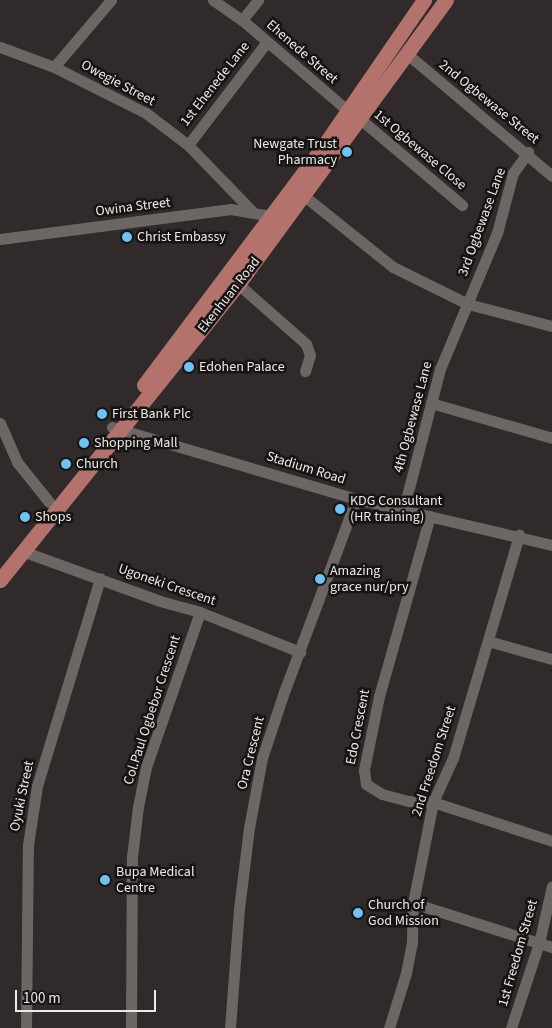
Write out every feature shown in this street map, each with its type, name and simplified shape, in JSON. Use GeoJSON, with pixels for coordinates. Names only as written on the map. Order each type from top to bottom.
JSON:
{"type":"FeatureCollection","features":[{"type":"Feature","properties":{"kind":"main road","name":"Ekenhuan Road"},"geometry":{"type":"LineString","coordinates":[[0,563],[49,502],[116,428],[238,284],[303,195],[424,0]]}},
{"type":"Feature","properties":{"kind":"main road","name":"Ekenhuan Road"},"geometry":{"type":"LineString","coordinates":[[0,580],[116,428],[225,280],[269,216],[406,53],[446,0]]}},
{"type":"Feature","properties":{"kind":"street"},"geometry":{"type":"LineString","coordinates":[[54,67],[111,0]]}},
{"type":"Feature","properties":{"kind":"street","name":"Ehenede Street"},"geometry":{"type":"LineString","coordinates":[[213,0],[242,20],[266,43],[353,114]]}},
{"type":"Feature","properties":{"kind":"street"},"geometry":{"type":"LineString","coordinates":[[242,20],[258,0]]}},
{"type":"Feature","properties":{"kind":"street","name":"1st Ehenede Lane"},"geometry":{"type":"LineString","coordinates":[[188,144],[266,43]]}},
{"type":"Feature","properties":{"kind":"street","name":"Owegie Street"},"geometry":{"type":"LineString","coordinates":[[0,47],[54,67],[146,113],[188,144],[251,210]]}},
{"type":"Feature","properties":{"kind":"street","name":"2nd Ogbewase Street"},"geometry":{"type":"LineString","coordinates":[[406,53],[528,152],[552,176]]}},
{"type":"Feature","properties":{"kind":"street","name":"1st Ogbewase Close"},"geometry":{"type":"LineString","coordinates":[[353,114],[462,205]]}},
{"type":"Feature","properties":{"kind":"street","name":"3rd Ogbewase Lane"},"geometry":{"type":"LineString","coordinates":[[468,304],[497,233],[514,173],[528,152]]}},
{"type":"Feature","properties":{"kind":"street"},"geometry":{"type":"LineString","coordinates":[[303,195],[393,267],[468,304],[552,326]]}},
{"type":"Feature","properties":{"kind":"street","name":"Owina Street"},"geometry":{"type":"LineString","coordinates":[[0,239],[231,209],[251,210],[269,216]]}},
{"type":"Feature","properties":{"kind":"street"},"geometry":{"type":"LineString","coordinates":[[238,284],[306,344],[310,355],[305,371]]}},
{"type":"Feature","properties":{"kind":"street","name":"4th Ogbewase Lane"},"geometry":{"type":"LineString","coordinates":[[403,511],[440,369],[468,304]]}},
{"type":"Feature","properties":{"kind":"street"},"geometry":{"type":"LineString","coordinates":[[431,403],[552,438]]}},
{"type":"Feature","properties":{"kind":"street"},"geometry":{"type":"LineString","coordinates":[[0,423],[17,462],[49,502]]}},
{"type":"Feature","properties":{"kind":"street","name":"Stadium Road"},"geometry":{"type":"LineString","coordinates":[[116,428],[356,499],[403,511],[519,535],[552,545]]}},
{"type":"Feature","properties":{"kind":"street","name":"Ora Crescent"},"geometry":{"type":"LineString","coordinates":[[230,1028],[239,909],[249,828],[262,758],[356,499]]}},
{"type":"Feature","properties":{"kind":"street","name":"Edo Crescent"},"geometry":{"type":"LineString","coordinates":[[430,516],[379,696],[364,778],[371,790],[409,801],[433,802],[552,841]]}},
{"type":"Feature","properties":{"kind":"street","name":"2nd Freedom Street"},"geometry":{"type":"LineString","coordinates":[[389,1028],[412,942],[412,903],[433,802],[453,758],[519,535]]}},
{"type":"Feature","properties":{"kind":"street","name":"Ugoneki Crescent"},"geometry":{"type":"LineString","coordinates":[[22,551],[160,601],[200,612],[300,652]]}},
{"type":"Feature","properties":{"kind":"street","name":"Oyuki Street"},"geometry":{"type":"LineString","coordinates":[[26,1028],[28,845],[37,786],[100,578]]}},
{"type":"Feature","properties":{"kind":"street","name":"Col.Paul Ogbebor Crescent"},"geometry":{"type":"LineString","coordinates":[[131,1028],[132,857],[138,807],[146,767],[200,612]]}},
{"type":"Feature","properties":{"kind":"street"},"geometry":{"type":"LineString","coordinates":[[488,641],[552,658]]}},
{"type":"Feature","properties":{"kind":"street","name":"1st Freedom Street"},"geometry":{"type":"LineString","coordinates":[[512,1028],[539,943],[552,886]]}},
{"type":"Feature","properties":{"kind":"street"},"geometry":{"type":"LineString","coordinates":[[412,903],[552,947]]}},
{"type":"Feature","properties":{"kind":"place","name":"Newgate Trust Pharmacy"},"geometry":{"type":"Point","coordinates":[347,152]}},
{"type":"Feature","properties":{"kind":"place","name":"Christ Embassy"},"geometry":{"type":"Point","coordinates":[127,237]}},
{"type":"Feature","properties":{"kind":"place","name":"Edohen Palace"},"geometry":{"type":"Point","coordinates":[189,367]}},
{"type":"Feature","properties":{"kind":"place","name":"First Bank Plc"},"geometry":{"type":"Point","coordinates":[102,414]}},
{"type":"Feature","properties":{"kind":"place","name":"Shopping Mall"},"geometry":{"type":"Point","coordinates":[84,443]}},
{"type":"Feature","properties":{"kind":"place","name":"Church"},"geometry":{"type":"Point","coordinates":[66,464]}},
{"type":"Feature","properties":{"kind":"place","name":"KDG Consultant (HR training)"},"geometry":{"type":"Point","coordinates":[340,509]}},
{"type":"Feature","properties":{"kind":"place","name":"Shops"},"geometry":{"type":"Point","coordinates":[25,517]}},
{"type":"Feature","properties":{"kind":"place","name":"Amazing grace nur/pry"},"geometry":{"type":"Point","coordinates":[320,579]}},
{"type":"Feature","properties":{"kind":"place","name":"Bupa Medical Centre"},"geometry":{"type":"Point","coordinates":[105,880]}},
{"type":"Feature","properties":{"kind":"place","name":"Church of God Mission"},"geometry":{"type":"Point","coordinates":[358,913]}}]}
